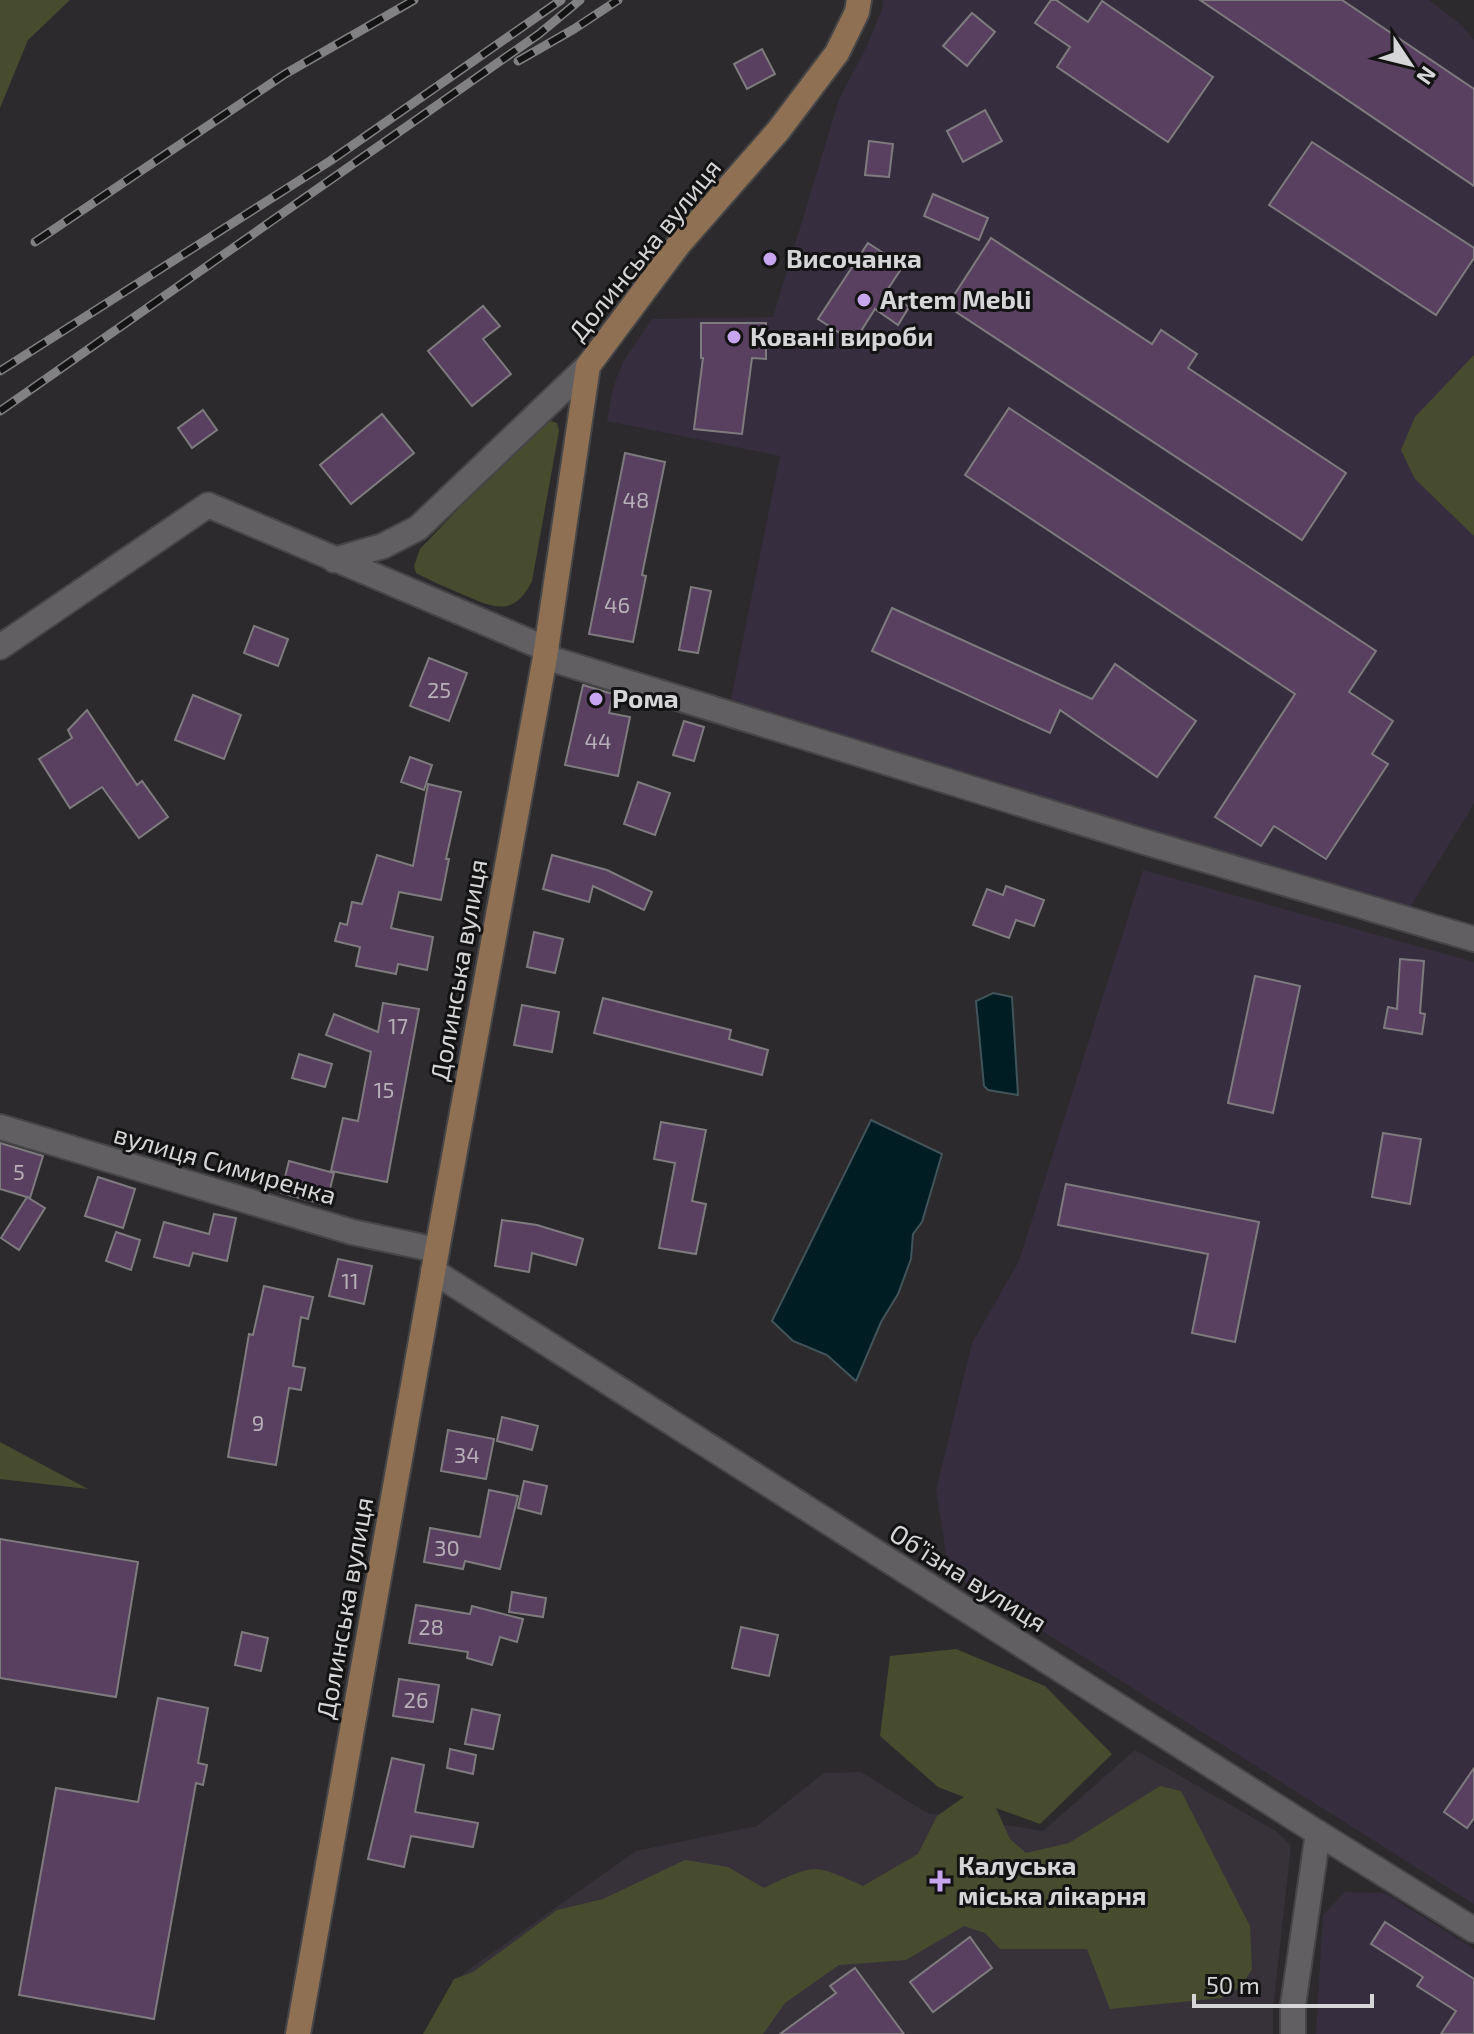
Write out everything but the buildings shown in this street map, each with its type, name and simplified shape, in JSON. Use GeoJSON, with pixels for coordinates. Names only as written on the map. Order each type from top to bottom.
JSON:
{"type":"FeatureCollection","features":[{"type":"Feature","properties":{"kind":"main road","name":"Долинська вулиця"},"geometry":{"type":"LineString","coordinates":[[298,2034],[546,653],[588,366],[679,244],[778,131],[828,64],[857,12],[859,0]]}},
{"type":"Feature","properties":{"kind":"street"},"geometry":{"type":"LineString","coordinates":[[334,560],[383,546],[418,528],[588,366]]}},
{"type":"Feature","properties":{"kind":"street"},"geometry":{"type":"LineString","coordinates":[[0,647],[208,505],[546,653],[1145,842],[1474,939]]}},
{"type":"Feature","properties":{"kind":"street","name":"вулиця Симиренка"},"geometry":{"type":"LineString","coordinates":[[0,1127],[352,1232],[435,1260]]}},
{"type":"Feature","properties":{"kind":"street","name":"Обʼїзна вулиця"},"geometry":{"type":"LineString","coordinates":[[435,1260],[1318,1833],[1474,1930]]}},
{"type":"Feature","properties":{"kind":"street"},"geometry":{"type":"LineString","coordinates":[[1293,2034],[1293,2005],[1318,1833]]}},
{"type":"Feature","properties":{"kind":"shaded area"},"geometry":{"type":"Polygon","coordinates":[[[883,0],[1429,0],[1459,23],[1474,40],[1474,804],[1409,909],[730,704],[780,456],[607,421],[613,388],[623,362],[652,319],[773,317],[839,99],[866,48],[883,0]]]}},
{"type":"Feature","properties":{"kind":"shaded area"},"geometry":{"type":"Polygon","coordinates":[[[1143,870],[1474,962],[1474,1904],[949,1572],[936,1490],[972,1343],[1019,1261],[1143,870]]]}},
{"type":"Feature","properties":{"kind":"shaded area","name":"Калуська міська лікарня"},"geometry":{"type":"Polygon","coordinates":[[[1135,1750],[1276,1831],[1291,1846],[1273,2034],[427,2034],[465,1972],[636,1851],[757,1826],[824,1773],[861,1772],[927,1813],[1043,1831],[1135,1750]]]}},
{"type":"Feature","properties":{"kind":"shaded area"},"geometry":{"type":"Polygon","coordinates":[[[1345,1892],[1385,1893],[1474,1949],[1474,2034],[1316,2034],[1323,1915],[1345,1892]]]}},
{"type":"Feature","properties":{"kind":"green space"},"geometry":{"type":"Polygon","coordinates":[[[0,0],[70,0],[28,40],[0,108],[0,0]]]}},
{"type":"Feature","properties":{"kind":"green space"},"geometry":{"type":"Polygon","coordinates":[[[1474,355],[1474,536],[1415,479],[1401,450],[1415,417],[1474,355]]]}},
{"type":"Feature","properties":{"kind":"green space"},"geometry":{"type":"Polygon","coordinates":[[[544,419],[557,423],[559,431],[532,581],[525,593],[508,605],[489,605],[416,573],[414,566],[420,549],[544,419]]]}},
{"type":"Feature","properties":{"kind":"green space"},"geometry":{"type":"Polygon","coordinates":[[[0,1442],[88,1489],[0,1479],[0,1442]]]}},
{"type":"Feature","properties":{"kind":"green space","name":"Калуська міська лікарня"},"geometry":{"type":"Polygon","coordinates":[[[956,1649],[1045,1686],[1112,1754],[1040,1824],[996,1808],[1010,1839],[1026,1853],[1069,1843],[1160,1786],[1181,1791],[1250,1926],[1252,1969],[1241,1987],[1221,1998],[1110,2009],[1087,1949],[1000,1949],[985,1933],[964,1926],[906,1960],[839,1965],[785,2003],[763,2034],[423,2034],[454,1979],[473,1972],[557,1910],[603,1899],[685,1860],[728,1867],[764,1888],[794,1874],[814,1869],[833,1873],[863,1886],[918,1854],[937,1816],[964,1797],[938,1787],[880,1736],[890,1656],[956,1649]]]}},
{"type":"Feature","properties":{"kind":"water"},"geometry":{"type":"Polygon","coordinates":[[[993,993],[1012,997],[1018,1095],[988,1090],[984,1086],[976,1001],[993,993]]]}},
{"type":"Feature","properties":{"kind":"water"},"geometry":{"type":"Polygon","coordinates":[[[871,1120],[942,1154],[922,1222],[913,1234],[911,1259],[898,1294],[881,1322],[856,1381],[827,1355],[793,1341],[772,1321],[871,1120]]]}},
{"type":"Feature","properties":{"kind":"railway"},"geometry":{"type":"LineString","coordinates":[[35,242],[285,74],[414,0]]}},
{"type":"Feature","properties":{"kind":"railway"},"geometry":{"type":"LineString","coordinates":[[0,371],[330,161],[561,0]]}},
{"type":"Feature","properties":{"kind":"railway"},"geometry":{"type":"LineString","coordinates":[[0,411],[539,34],[580,0]]}},
{"type":"Feature","properties":{"kind":"railway"},"geometry":{"type":"LineString","coordinates":[[518,61],[618,0]]}},
{"type":"Feature","properties":{"kind":"place","name":"Височанка"},"geometry":{"type":"Point","coordinates":[770,259]}},
{"type":"Feature","properties":{"kind":"place","name":"Artem Mebli"},"geometry":{"type":"Point","coordinates":[864,300]}},
{"type":"Feature","properties":{"kind":"place","name":"Ковані вироби"},"geometry":{"type":"Point","coordinates":[734,337]}},
{"type":"Feature","properties":{"kind":"place","name":"Рома"},"geometry":{"type":"Point","coordinates":[596,699]}},
{"type":"Feature","properties":{"kind":"place","name":"Калуська міська лікарня"},"geometry":{"type":"Point","coordinates":[940,1881]}}]}
